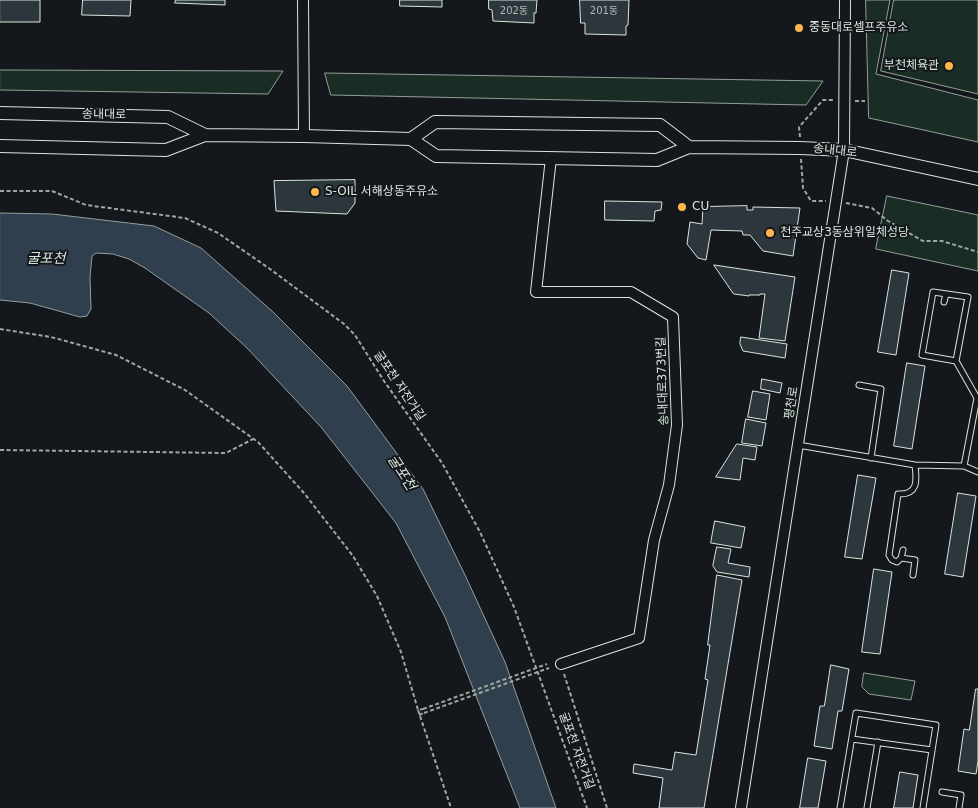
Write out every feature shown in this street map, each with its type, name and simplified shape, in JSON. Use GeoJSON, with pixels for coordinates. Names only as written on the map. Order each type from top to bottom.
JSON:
{"type":"FeatureCollection","features":[{"type":"Feature","properties":{"kind":"street"},"geometry":{"type":"LineString","coordinates":[[303,0],[304,136]]}},
{"type":"Feature","properties":{"kind":"street","name":"평천로"},"geometry":{"type":"LineString","coordinates":[[741,808],[844,150],[845,0]]}},
{"type":"Feature","properties":{"kind":"street","name":"송내대로"},"geometry":{"type":"LineString","coordinates":[[0,113],[168,117],[205,135]]}},
{"type":"Feature","properties":{"kind":"street"},"geometry":{"type":"LineString","coordinates":[[411,139],[435,122],[660,125],[689,147]]}},
{"type":"Feature","properties":{"kind":"street","name":"송내대로"},"geometry":{"type":"LineString","coordinates":[[0,146],[166,150],[205,135],[304,136],[411,139],[436,156],[656,160],[689,147],[800,148],[844,150],[978,179]]}},
{"type":"Feature","properties":{"kind":"street","name":"송내대로373번길"},"geometry":{"type":"LineString","coordinates":[[552,158],[536,292],[631,292],[673,317],[677,425],[669,485],[654,540],[639,638],[561,664]]}},
{"type":"Feature","properties":{"kind":"lane"},"geometry":{"type":"LineString","coordinates":[[956,362],[922,355],[932,292],[968,297],[956,362],[977,398],[964,466]]}},
{"type":"Feature","properties":{"kind":"lane"},"geometry":{"type":"LineString","coordinates":[[944,302],[946,294]]}},
{"type":"Feature","properties":{"kind":"lane"},"geometry":{"type":"LineString","coordinates":[[859,385],[881,389],[871,458]]}},
{"type":"Feature","properties":{"kind":"lane"},"geometry":{"type":"LineString","coordinates":[[798,445],[915,466],[964,466],[978,472]]}},
{"type":"Feature","properties":{"kind":"lane"},"geometry":{"type":"LineString","coordinates":[[903,550],[901,558],[897,562],[892,560],[889,555],[898,494],[910,492],[914,488],[915,466]]}},
{"type":"Feature","properties":{"kind":"lane"},"geometry":{"type":"LineString","coordinates":[[901,558],[916,560],[913,575]]}},
{"type":"Feature","properties":{"kind":"lane"},"geometry":{"type":"LineString","coordinates":[[840,808],[856,713],[936,725],[923,808]]}},
{"type":"Feature","properties":{"kind":"lane"},"geometry":{"type":"LineString","coordinates":[[852,738],[932,750]]}},
{"type":"Feature","properties":{"kind":"lane"},"geometry":{"type":"LineString","coordinates":[[867,808],[878,742]]}},
{"type":"Feature","properties":{"kind":"lane"},"geometry":{"type":"LineString","coordinates":[[942,792],[961,795],[959,808]]}},
{"type":"Feature","properties":{"kind":"path"},"geometry":{"type":"LineString","coordinates":[[865,101],[822,100],[800,127],[803,188],[810,201],[836,201],[872,208],[888,221],[923,241],[942,241],[978,252]]}},
{"type":"Feature","properties":{"kind":"path","name":"굴포천 자전거길"},"geometry":{"type":"LineString","coordinates":[[0,190],[52,191],[86,205],[185,218],[218,233],[344,324],[355,335],[442,463],[480,532],[514,607],[587,808]]}},
{"type":"Feature","properties":{"kind":"path"},"geometry":{"type":"LineString","coordinates":[[0,329],[51,337],[116,356],[185,390],[258,442],[304,493],[353,556],[377,596],[401,652],[419,715],[451,808]]}},
{"type":"Feature","properties":{"kind":"path"},"geometry":{"type":"LineString","coordinates":[[0,450],[226,453],[253,439]]}},
{"type":"Feature","properties":{"kind":"path"},"geometry":{"type":"LineString","coordinates":[[418,710],[547,664]]}},
{"type":"Feature","properties":{"kind":"path"},"geometry":{"type":"LineString","coordinates":[[561,664],[607,808]]}},
{"type":"Feature","properties":{"kind":"path"},"geometry":{"type":"LineString","coordinates":[[419,715],[549,668]]}},
{"type":"Feature","properties":{"kind":"green space"},"geometry":{"type":"Polygon","coordinates":[[[866,0],[890,0],[876,74],[978,100],[978,142],[869,118],[866,0]]]}},
{"type":"Feature","properties":{"kind":"green space"},"geometry":{"type":"Polygon","coordinates":[[[894,0],[978,0],[978,94],[881,71],[894,0]]]}},
{"type":"Feature","properties":{"kind":"green space"},"geometry":{"type":"Polygon","coordinates":[[[0,70],[283,71],[268,94],[0,90],[0,70]]]}},
{"type":"Feature","properties":{"kind":"green space"},"geometry":{"type":"Polygon","coordinates":[[[325,73],[823,81],[806,105],[331,95],[325,73]]]}},
{"type":"Feature","properties":{"kind":"green space"},"geometry":{"type":"Polygon","coordinates":[[[887,196],[978,215],[978,271],[876,249],[887,196]]]}},
{"type":"Feature","properties":{"kind":"green space"},"geometry":{"type":"Polygon","coordinates":[[[864,673],[915,681],[911,700],[869,694],[862,687],[864,673]]]}},
{"type":"Feature","properties":{"kind":"water","name":"굴포천"},"geometry":{"type":"Polygon","coordinates":[[[0,213],[52,214],[154,226],[201,248],[273,312],[347,386],[423,489],[505,662],[556,808],[520,808],[445,617],[396,523],[321,427],[247,348],[209,313],[129,259],[113,254],[96,253],[92,256],[90,277],[91,309],[87,316],[80,317],[30,303],[0,300],[0,213]]]}},
{"type":"Feature","properties":{"kind":"building"},"geometry":{"type":"Polygon","coordinates":[[[0,0],[40,0],[40,22],[0,22],[0,0]]]}},
{"type":"Feature","properties":{"kind":"building"},"geometry":{"type":"Polygon","coordinates":[[[83,0],[131,0],[130,16],[82,15],[83,0]]]}},
{"type":"Feature","properties":{"kind":"building"},"geometry":{"type":"Polygon","coordinates":[[[176,0],[225,0],[225,5],[175,3],[176,0]]]}},
{"type":"Feature","properties":{"kind":"building"},"geometry":{"type":"Polygon","coordinates":[[[400,0],[442,0],[442,7],[400,6],[400,0]]]}},
{"type":"Feature","properties":{"kind":"building"},"geometry":{"type":"Polygon","coordinates":[[[489,0],[537,0],[534,23],[493,21],[492,10],[489,9],[489,0]]]}},
{"type":"Feature","properties":{"kind":"building"},"geometry":{"type":"Polygon","coordinates":[[[580,0],[629,0],[626,35],[585,34],[585,23],[581,23],[580,0]]]}},
{"type":"Feature","properties":{"kind":"building","name":"S-OIL 서해상동주유소"},"geometry":{"type":"Polygon","coordinates":[[[355,180],[355,203],[347,214],[276,211],[274,181],[355,180]]]}},
{"type":"Feature","properties":{"kind":"building"},"geometry":{"type":"Polygon","coordinates":[[[605,201],[662,202],[661,210],[655,211],[654,221],[605,220],[605,201]]]}},
{"type":"Feature","properties":{"kind":"building","name":"천주교상3동삼위일체성당"},"geometry":{"type":"Polygon","coordinates":[[[747,206],[747,210],[753,210],[753,207],[800,208],[793,256],[763,251],[750,235],[743,235],[742,231],[711,230],[706,260],[698,258],[687,244],[690,222],[702,224],[703,207],[747,206]]]}},
{"type":"Feature","properties":{"kind":"building"},"geometry":{"type":"Polygon","coordinates":[[[714,265],[795,277],[785,341],[759,338],[765,294],[749,296],[734,294],[714,265]]]}},
{"type":"Feature","properties":{"kind":"building"},"geometry":{"type":"Polygon","coordinates":[[[892,270],[909,273],[896,355],[878,352],[892,270]]]}},
{"type":"Feature","properties":{"kind":"building"},"geometry":{"type":"Polygon","coordinates":[[[741,337],[787,344],[785,358],[743,351],[740,344],[741,337]]]}},
{"type":"Feature","properties":{"kind":"building"},"geometry":{"type":"Polygon","coordinates":[[[907,363],[925,366],[912,449],[894,446],[907,363]]]}},
{"type":"Feature","properties":{"kind":"building"},"geometry":{"type":"Polygon","coordinates":[[[762,379],[782,383],[780,393],[761,389],[762,379]]]}},
{"type":"Feature","properties":{"kind":"building"},"geometry":{"type":"Polygon","coordinates":[[[753,391],[770,394],[766,420],[748,417],[753,391]]]}},
{"type":"Feature","properties":{"kind":"building"},"geometry":{"type":"Polygon","coordinates":[[[746,419],[766,423],[762,446],[742,443],[746,419]]]}},
{"type":"Feature","properties":{"kind":"building"},"geometry":{"type":"Polygon","coordinates":[[[737,444],[757,447],[755,460],[743,458],[740,480],[716,477],[737,444]]]}},
{"type":"Feature","properties":{"kind":"building"},"geometry":{"type":"Polygon","coordinates":[[[858,475],[876,478],[862,559],[845,557],[858,475]]]}},
{"type":"Feature","properties":{"kind":"building"},"geometry":{"type":"Polygon","coordinates":[[[958,493],[976,496],[963,577],[945,574],[958,493]]]}},
{"type":"Feature","properties":{"kind":"building"},"geometry":{"type":"Polygon","coordinates":[[[715,521],[745,527],[741,548],[711,543],[715,521]]]}},
{"type":"Feature","properties":{"kind":"building"},"geometry":{"type":"Polygon","coordinates":[[[717,547],[731,549],[728,563],[750,567],[749,577],[717,572],[713,566],[717,547]]]}},
{"type":"Feature","properties":{"kind":"building"},"geometry":{"type":"Polygon","coordinates":[[[874,569],[892,572],[880,654],[862,652],[874,569]]]}},
{"type":"Feature","properties":{"kind":"building"},"geometry":{"type":"Polygon","coordinates":[[[717,575],[742,580],[704,808],[659,808],[663,778],[633,773],[634,764],[672,770],[675,752],[696,755],[708,680],[705,679],[717,575]]]}},
{"type":"Feature","properties":{"kind":"building"},"geometry":{"type":"Polygon","coordinates":[[[831,665],[849,669],[842,711],[838,711],[832,749],[814,746],[820,706],[824,706],[831,665]]]}},
{"type":"Feature","properties":{"kind":"building"},"geometry":{"type":"Polygon","coordinates":[[[976,689],[978,689],[978,761],[976,774],[958,771],[964,729],[969,730],[976,689]]]}},
{"type":"Feature","properties":{"kind":"building"},"geometry":{"type":"Polygon","coordinates":[[[808,758],[826,761],[818,808],[800,808],[808,758]]]}},
{"type":"Feature","properties":{"kind":"building"},"geometry":{"type":"Polygon","coordinates":[[[900,772],[918,775],[913,808],[894,808],[900,772]]]}},
{"type":"Feature","properties":{"kind":"place","name":"중동대로셀프주유소"},"geometry":{"type":"Point","coordinates":[799,28]}},
{"type":"Feature","properties":{"kind":"place","name":"부천체육관"},"geometry":{"type":"Point","coordinates":[949,66]}},
{"type":"Feature","properties":{"kind":"place","name":"S-OIL 서해상동주유소"},"geometry":{"type":"Point","coordinates":[315,192]}},
{"type":"Feature","properties":{"kind":"place","name":"CU"},"geometry":{"type":"Point","coordinates":[682,207]}},
{"type":"Feature","properties":{"kind":"place","name":"천주교상3동삼위일체성당"},"geometry":{"type":"Point","coordinates":[770,233]}}]}
